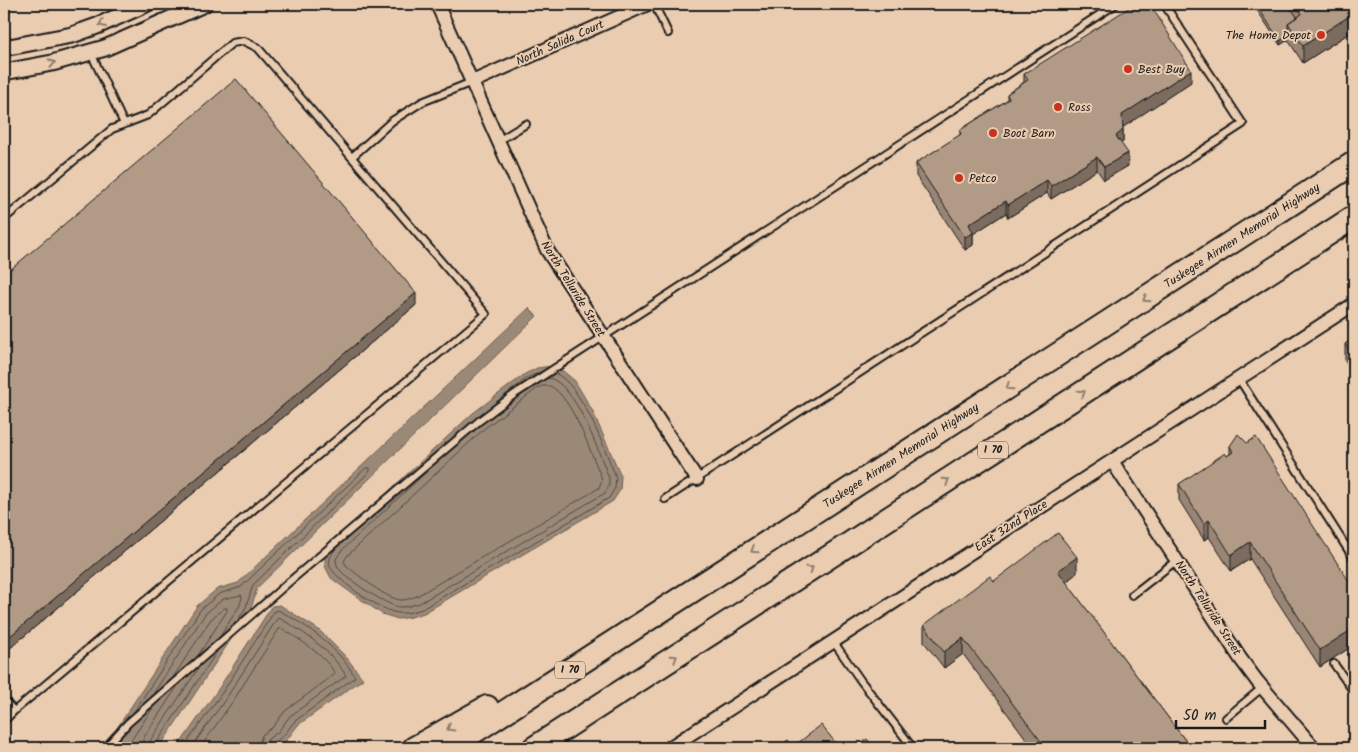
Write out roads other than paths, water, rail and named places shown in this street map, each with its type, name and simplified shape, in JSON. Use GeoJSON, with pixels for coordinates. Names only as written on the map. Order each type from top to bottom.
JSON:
{"type":"FeatureCollection","features":[{"type":"Feature","properties":{"kind":"highway","name":"Tuskegee Airmen Memorial Highway"},"geometry":{"type":"LineString","coordinates":[[449,748],[1354,164]]}},
{"type":"Feature","properties":{"kind":"highway","name":"I 70"},"geometry":{"type":"LineString","coordinates":[[534,748],[1354,217]]}},
{"type":"Feature","properties":{"kind":"highway"},"geometry":{"type":"LineString","coordinates":[[414,748],[690,592]]}},
{"type":"Feature","properties":{"kind":"highway"},"geometry":{"type":"LineString","coordinates":[[541,748],[633,685]]}},
{"type":"Feature","properties":{"kind":"street"},"geometry":{"type":"LineString","coordinates":[[4,48],[72,34],[97,26],[146,4]]}},
{"type":"Feature","properties":{"kind":"street"},"geometry":{"type":"LineString","coordinates":[[4,72],[91,53],[204,4]]}},
{"type":"Feature","properties":{"kind":"street","name":"North Telluride Street"},"geometry":{"type":"LineString","coordinates":[[437,4],[547,250],[697,479]]}},
{"type":"Feature","properties":{"kind":"street","name":"North Salida Court"},"geometry":{"type":"LineString","coordinates":[[472,82],[648,4]]}},
{"type":"Feature","properties":{"kind":"street","name":"East 32nd Place"},"geometry":{"type":"LineString","coordinates":[[668,748],[1354,304]]}},
{"type":"Feature","properties":{"kind":"street","name":"North Telluride Street"},"geometry":{"type":"LineString","coordinates":[[1112,461],[1240,658],[1314,748]]}},
{"type":"Feature","properties":{"kind":"lane"},"geometry":{"type":"LineString","coordinates":[[654,4],[668,33]]}},
{"type":"Feature","properties":{"kind":"lane"},"geometry":{"type":"LineString","coordinates":[[105,748],[128,723],[289,582],[479,421],[515,394],[603,335],[1116,4]]}},
{"type":"Feature","properties":{"kind":"lane"},"geometry":{"type":"LineString","coordinates":[[665,499],[1243,124],[1164,4]]}},
{"type":"Feature","properties":{"kind":"lane"},"geometry":{"type":"LineString","coordinates":[[4,219],[112,129],[148,115],[232,43],[244,41],[258,48],[486,314],[4,721]]}},
{"type":"Feature","properties":{"kind":"lane"},"geometry":{"type":"LineString","coordinates":[[91,53],[124,124]]}},
{"type":"Feature","properties":{"kind":"lane"},"geometry":{"type":"LineString","coordinates":[[352,157],[392,121],[422,102],[472,82]]}},
{"type":"Feature","properties":{"kind":"lane"},"geometry":{"type":"LineString","coordinates":[[498,141],[526,124]]}},
{"type":"Feature","properties":{"kind":"lane"},"geometry":{"type":"LineString","coordinates":[[1239,379],[1354,558]]}},
{"type":"Feature","properties":{"kind":"lane"},"geometry":{"type":"LineString","coordinates":[[1132,595],[1177,560]]}},
{"type":"Feature","properties":{"kind":"lane"},"geometry":{"type":"LineString","coordinates":[[834,641],[861,681],[913,748]]}},
{"type":"Feature","properties":{"kind":"lane"},"geometry":{"type":"LineString","coordinates":[[1334,664],[1354,692]]}},
{"type":"Feature","properties":{"kind":"lane"},"geometry":{"type":"LineString","coordinates":[[1226,718],[1263,687]]}},
{"type":"Feature","properties":{"kind":"lane"},"geometry":{"type":"LineString","coordinates":[[4,700],[14,711]]}},
{"type":"Feature","properties":{"kind":"water"},"geometry":{"type":"Polygon","coordinates":[[[529,308],[537,316],[257,588],[251,609],[159,748],[104,748],[197,606],[217,589],[238,583],[529,308]]]}},
{"type":"Feature","properties":{"kind":"water"},"geometry":{"type":"Polygon","coordinates":[[[552,366],[563,371],[575,381],[592,410],[621,476],[620,490],[613,501],[424,613],[411,617],[398,619],[382,614],[331,578],[325,566],[325,556],[333,543],[473,413],[525,374],[537,368],[552,366]]]}},
{"type":"Feature","properties":{"kind":"water"},"geometry":{"type":"Polygon","coordinates":[[[280,605],[319,630],[346,657],[363,679],[298,725],[286,741],[274,748],[177,748],[217,691],[272,606],[280,605]]]}},
{"type":"Feature","properties":{"kind":"place","name":"The Home Depot"},"geometry":{"type":"Point","coordinates":[1321,35]}},
{"type":"Feature","properties":{"kind":"place","name":"Best Buy"},"geometry":{"type":"Point","coordinates":[1128,69]}},
{"type":"Feature","properties":{"kind":"place","name":"Ross"},"geometry":{"type":"Point","coordinates":[1058,107]}},
{"type":"Feature","properties":{"kind":"place","name":"Boot Barn"},"geometry":{"type":"Point","coordinates":[993,133]}},
{"type":"Feature","properties":{"kind":"place","name":"Petco"},"geometry":{"type":"Point","coordinates":[959,178]}}]}
